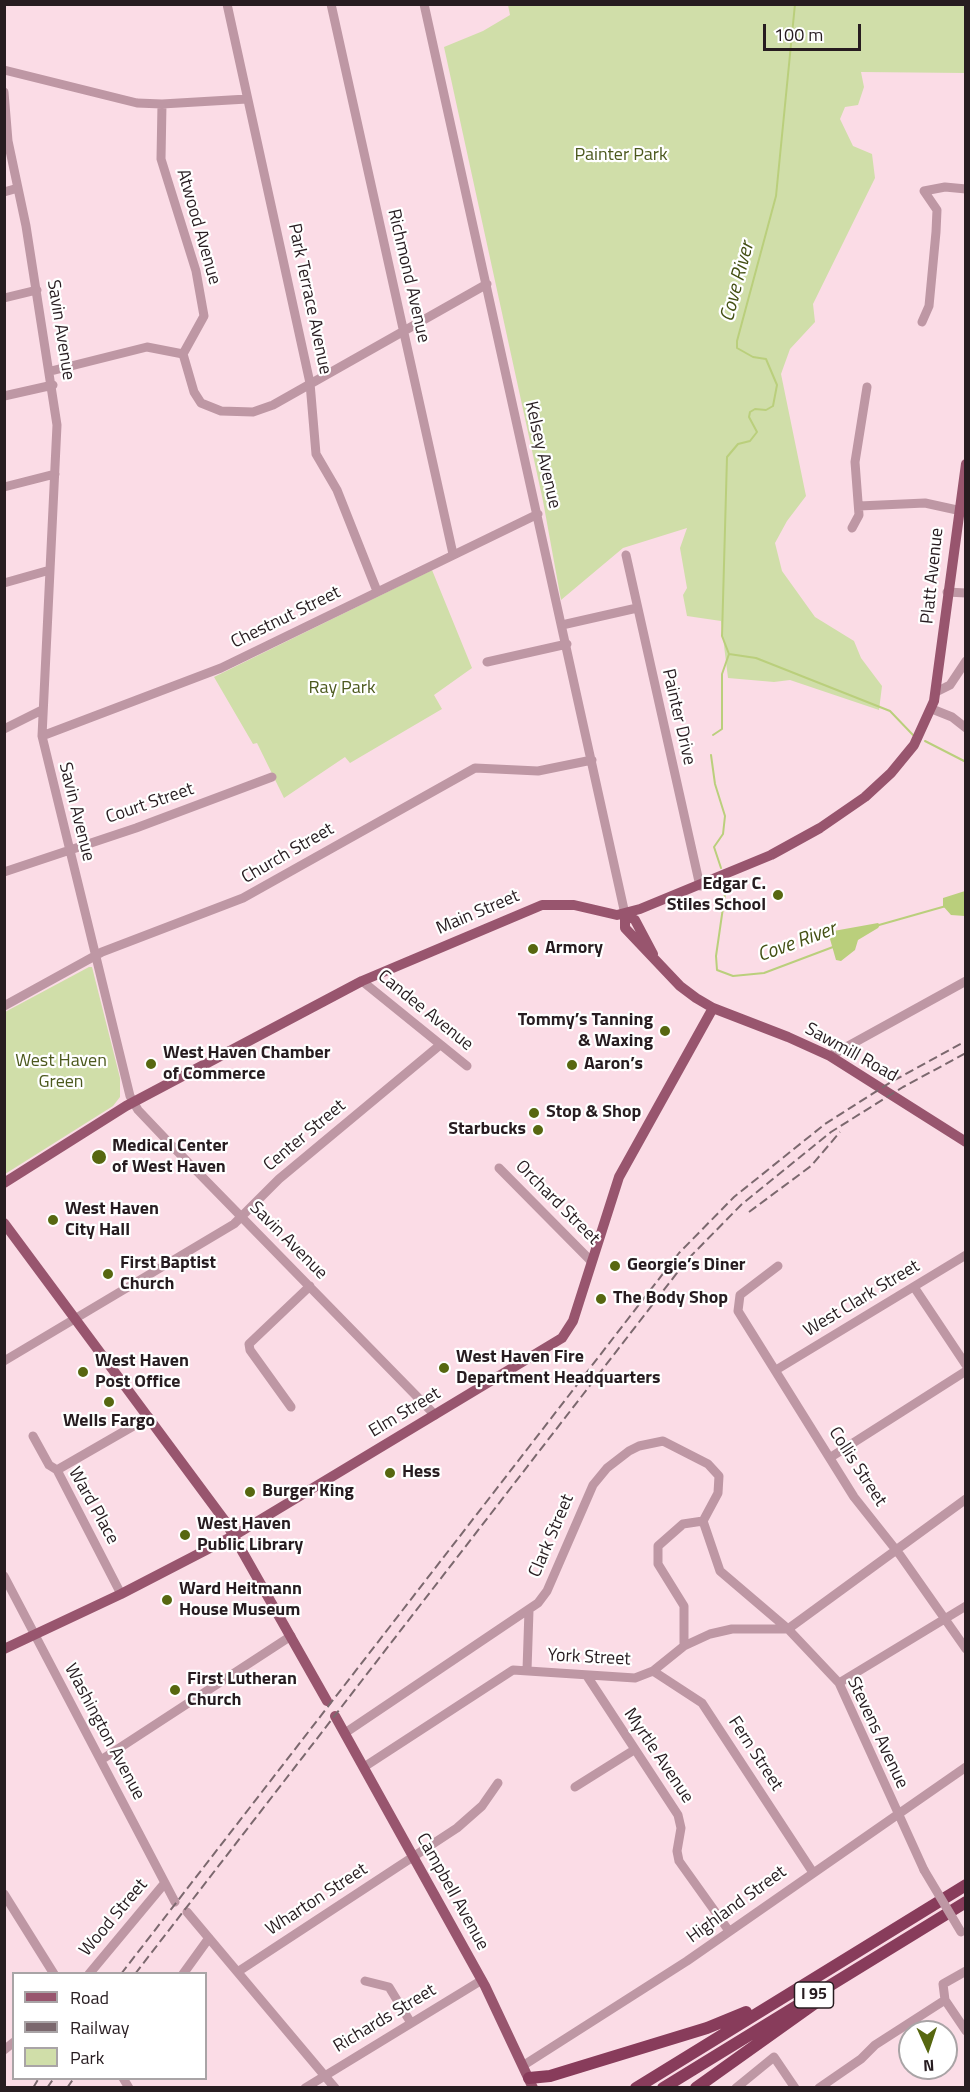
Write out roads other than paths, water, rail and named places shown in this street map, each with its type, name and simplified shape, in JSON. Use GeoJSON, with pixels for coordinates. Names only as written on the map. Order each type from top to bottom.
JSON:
{"type":"FeatureCollection","features":[{"type":"Feature","properties":{"kind":"highway","name":"I 95"},"geometry":{"type":"LineString","coordinates":[[636,2088],[966,1885]]}},
{"type":"Feature","properties":{"kind":"highway","name":"I 95"},"geometry":{"type":"LineString","coordinates":[[663,2088],[966,1902]]}},
{"type":"Feature","properties":{"kind":"highway"},"geometry":{"type":"LineString","coordinates":[[696,2088],[915,1933]]}},
{"type":"Feature","properties":{"kind":"highway"},"geometry":{"type":"LineString","coordinates":[[531,2083],[738,2016],[850,1956]]}},
{"type":"Feature","properties":{"kind":"main road","name":"Platt Avenue"},"geometry":{"type":"LineString","coordinates":[[936,692],[947,592],[966,464]]}},
{"type":"Feature","properties":{"kind":"main road","name":"Main Street"},"geometry":{"type":"LineString","coordinates":[[4,1183],[82,1132],[133,1103],[362,981],[542,905],[562,904],[611,915],[625,914],[700,886],[777,851],[833,820],[866,797],[906,756],[921,734],[936,692]]}},
{"type":"Feature","properties":{"kind":"main road","name":"Sawmill Road"},"geometry":{"type":"LineString","coordinates":[[625,914],[625,928],[680,986],[712,1008],[830,1056],[966,1142]]}},
{"type":"Feature","properties":{"kind":"main road","name":"Elm Street"},"geometry":{"type":"LineString","coordinates":[[4,1649],[121,1594],[235,1535],[562,1338],[573,1321],[619,1177],[712,1008]]}},
{"type":"Feature","properties":{"kind":"main road"},"geometry":{"type":"LineString","coordinates":[[4,1223],[235,1535],[327,1701]]}},
{"type":"Feature","properties":{"kind":"main road","name":"Campbell Avenue"},"geometry":{"type":"LineString","coordinates":[[335,1716],[482,1980],[531,2083]]}},
{"type":"Feature","properties":{"kind":"street","name":"Park Terrace Avenue"},"geometry":{"type":"LineString","coordinates":[[227,4],[310,383],[316,454],[337,490],[377,591]]}},
{"type":"Feature","properties":{"kind":"street","name":"Richmond Avenue"},"geometry":{"type":"LineString","coordinates":[[331,4],[453,554]]}},
{"type":"Feature","properties":{"kind":"street","name":"Kelsey Avenue"},"geometry":{"type":"LineString","coordinates":[[424,4],[625,914]]}},
{"type":"Feature","properties":{"kind":"street"},"geometry":{"type":"LineString","coordinates":[[4,70],[107,96],[162,104],[247,99]]}},
{"type":"Feature","properties":{"kind":"street","name":"Savin Avenue"},"geometry":{"type":"LineString","coordinates":[[4,92],[8,141],[51,371],[57,425],[42,736],[133,1103],[435,1415]]}},
{"type":"Feature","properties":{"kind":"street","name":"Atwood Avenue"},"geometry":{"type":"LineString","coordinates":[[162,104],[161,159],[196,271],[204,316],[183,354]]}},
{"type":"Feature","properties":{"kind":"street"},"geometry":{"type":"LineString","coordinates":[[922,322],[929,306],[937,210],[924,192],[945,187],[966,189]]}},
{"type":"Feature","properties":{"kind":"street"},"geometry":{"type":"LineString","coordinates":[[4,192],[18,188]]}},
{"type":"Feature","properties":{"kind":"street"},"geometry":{"type":"LineString","coordinates":[[51,371],[147,347],[183,354],[197,397],[206,406],[221,411],[241,413],[262,410],[487,284]]}},
{"type":"Feature","properties":{"kind":"street"},"geometry":{"type":"LineString","coordinates":[[4,298],[37,290]]}},
{"type":"Feature","properties":{"kind":"street"},"geometry":{"type":"LineString","coordinates":[[4,396],[53,385]]}},
{"type":"Feature","properties":{"kind":"street"},"geometry":{"type":"LineString","coordinates":[[852,528],[859,515],[855,462],[867,387]]}},
{"type":"Feature","properties":{"kind":"street"},"geometry":{"type":"LineString","coordinates":[[4,487],[55,474]]}},
{"type":"Feature","properties":{"kind":"street"},"geometry":{"type":"LineString","coordinates":[[859,506],[925,504],[961,509]]}},
{"type":"Feature","properties":{"kind":"street","name":"Chestnut Street"},"geometry":{"type":"LineString","coordinates":[[42,736],[221,668],[538,514]]}},
{"type":"Feature","properties":{"kind":"street","name":"Painter Drive"},"geometry":{"type":"LineString","coordinates":[[626,555],[700,886]]}},
{"type":"Feature","properties":{"kind":"street"},"geometry":{"type":"LineString","coordinates":[[4,583],[50,570]]}},
{"type":"Feature","properties":{"kind":"street"},"geometry":{"type":"LineString","coordinates":[[947,592],[966,593]]}},
{"type":"Feature","properties":{"kind":"street"},"geometry":{"type":"LineString","coordinates":[[562,625],[637,608]]}},
{"type":"Feature","properties":{"kind":"street"},"geometry":{"type":"LineString","coordinates":[[487,662],[567,644]]}},
{"type":"Feature","properties":{"kind":"street"},"geometry":{"type":"LineString","coordinates":[[936,692],[950,685],[966,661]]}},
{"type":"Feature","properties":{"kind":"street"},"geometry":{"type":"LineString","coordinates":[[932,708],[952,717],[966,728]]}},
{"type":"Feature","properties":{"kind":"street"},"geometry":{"type":"LineString","coordinates":[[4,729],[42,710]]}},
{"type":"Feature","properties":{"kind":"street","name":"Church Street"},"geometry":{"type":"LineString","coordinates":[[4,1006],[95,957],[243,898],[475,768],[538,771],[592,760]]}},
{"type":"Feature","properties":{"kind":"street","name":"Court Street"},"geometry":{"type":"LineString","coordinates":[[4,872],[136,828],[272,777]]}},
{"type":"Feature","properties":{"kind":"street","name":"Candee Avenue"},"geometry":{"type":"LineString","coordinates":[[362,981],[467,1066]]}},
{"type":"Feature","properties":{"kind":"street"},"geometry":{"type":"LineString","coordinates":[[830,1056],[966,981]]}},
{"type":"Feature","properties":{"kind":"street","name":"Center Street"},"geometry":{"type":"LineString","coordinates":[[4,1361],[234,1224],[279,1179],[440,1045]]}},
{"type":"Feature","properties":{"kind":"street","name":"Orchard Street"},"geometry":{"type":"LineString","coordinates":[[499,1168],[591,1262]]}},
{"type":"Feature","properties":{"kind":"street","name":"West Clark Street"},"geometry":{"type":"LineString","coordinates":[[776,1370],[966,1255]]}},
{"type":"Feature","properties":{"kind":"street","name":"Collis Street"},"geometry":{"type":"LineString","coordinates":[[778,1266],[740,1295],[738,1311],[854,1497],[966,1649]]}},
{"type":"Feature","properties":{"kind":"street"},"geometry":{"type":"LineString","coordinates":[[291,1407],[250,1350],[249,1344],[310,1286]]}},
{"type":"Feature","properties":{"kind":"street"},"geometry":{"type":"LineString","coordinates":[[914,1287],[966,1365]]}},
{"type":"Feature","properties":{"kind":"street"},"geometry":{"type":"LineString","coordinates":[[831,1457],[966,1371]]}},
{"type":"Feature","properties":{"kind":"street"},"geometry":{"type":"LineString","coordinates":[[57,1470],[149,1417]]}},
{"type":"Feature","properties":{"kind":"street","name":"Ward Place"},"geometry":{"type":"LineString","coordinates":[[33,1436],[49,1465],[57,1470],[121,1594]]}},
{"type":"Feature","properties":{"kind":"street","name":"Clark Street"},"geometry":{"type":"LineString","coordinates":[[345,1733],[538,1603],[547,1591],[593,1485],[607,1468],[639,1446],[656,1441],[668,1443],[708,1464],[719,1476],[718,1493],[703,1521]]}},
{"type":"Feature","properties":{"kind":"street"},"geometry":{"type":"LineString","coordinates":[[788,1629],[966,1499]]}},
{"type":"Feature","properties":{"kind":"street"},"geometry":{"type":"LineString","coordinates":[[684,1646],[684,1606],[658,1564],[658,1546],[683,1524],[703,1521]]}},
{"type":"Feature","properties":{"kind":"street","name":"Stevens Avenue"},"geometry":{"type":"LineString","coordinates":[[703,1521],[720,1571],[788,1629],[839,1683],[924,1870],[963,1935]]}},
{"type":"Feature","properties":{"kind":"street","name":"Washington Avenue"},"geometry":{"type":"LineString","coordinates":[[4,1576],[175,1902]]}},
{"type":"Feature","properties":{"kind":"street"},"geometry":{"type":"LineString","coordinates":[[839,1683],[966,1606]]}},
{"type":"Feature","properties":{"kind":"street"},"geometry":{"type":"LineString","coordinates":[[527,1670],[529,1610]]}},
{"type":"Feature","properties":{"kind":"street","name":"York Street"},"geometry":{"type":"LineString","coordinates":[[364,1767],[509,1672],[527,1670],[627,1679],[653,1671],[684,1646],[721,1631],[788,1629]]}},
{"type":"Feature","properties":{"kind":"street"},"geometry":{"type":"LineString","coordinates":[[101,1760],[291,1636]]}},
{"type":"Feature","properties":{"kind":"street","name":"Fern Street"},"geometry":{"type":"LineString","coordinates":[[653,1671],[702,1703],[812,1871]]}},
{"type":"Feature","properties":{"kind":"street","name":"Myrtle Avenue"},"geometry":{"type":"LineString","coordinates":[[587,1676],[680,1819],[679,1861],[729,1931]]}},
{"type":"Feature","properties":{"kind":"street"},"geometry":{"type":"LineString","coordinates":[[575,1787],[634,1750]]}},
{"type":"Feature","properties":{"kind":"street","name":"Highland Street"},"geometry":{"type":"LineString","coordinates":[[524,2066],[729,1931],[812,1871],[965,1768]]}},
{"type":"Feature","properties":{"kind":"street","name":"Wharton Street"},"geometry":{"type":"LineString","coordinates":[[238,1971],[458,1828],[482,1806],[498,1783]]}},
{"type":"Feature","properties":{"kind":"street","name":"Wood Street"},"geometry":{"type":"LineString","coordinates":[[91,1972],[164,1884]]}},
{"type":"Feature","properties":{"kind":"street"},"geometry":{"type":"LineString","coordinates":[[4,1894],[53,1972]]}},
{"type":"Feature","properties":{"kind":"street"},"geometry":{"type":"LineString","coordinates":[[187,1912],[336,2088]]}},
{"type":"Feature","properties":{"kind":"street"},"geometry":{"type":"LineString","coordinates":[[184,1972],[209,1938]]}},
{"type":"Feature","properties":{"kind":"street"},"geometry":{"type":"LineString","coordinates":[[966,1971],[943,1984],[945,2000],[966,2031]]}},
{"type":"Feature","properties":{"kind":"street","name":"Richards Street"},"geometry":{"type":"LineString","coordinates":[[305,2088],[482,1980]]}},
{"type":"Feature","properties":{"kind":"street"},"geometry":{"type":"LineString","coordinates":[[365,1981],[389,1987],[411,2023]]}},
{"type":"Feature","properties":{"kind":"street"},"geometry":{"type":"LineString","coordinates":[[819,2088],[945,2000]]}},
{"type":"Feature","properties":{"kind":"street"},"geometry":{"type":"LineString","coordinates":[[735,2088],[774,2057],[795,2088]]}},
{"type":"Feature","properties":{"kind":"waterway","name":"Cove River"},"geometry":{"type":"LineString","coordinates":[[795,4],[776,196],[737,341],[737,348],[753,357],[766,359],[777,385],[773,406],[766,410],[755,409],[750,412],[749,417],[757,432],[750,441],[738,444],[727,457],[722,636],[729,654],[756,658],[890,711],[913,735]]}},
{"type":"Feature","properties":{"kind":"waterway","name":"Cove River"},"geometry":{"type":"LineString","coordinates":[[713,735],[722,729],[722,674],[729,654]]}},
{"type":"Feature","properties":{"kind":"waterway","name":"Cove River"},"geometry":{"type":"LineString","coordinates":[[925,741],[966,762]]}},
{"type":"Feature","properties":{"kind":"waterway","name":"Cove River"},"geometry":{"type":"LineString","coordinates":[[711,755],[715,784],[725,816],[723,834],[714,847],[721,868]]}},
{"type":"Feature","properties":{"kind":"waterway","name":"Cove River"},"geometry":{"type":"LineString","coordinates":[[726,887],[716,956],[717,970],[733,976],[764,973],[833,947]]}},
{"type":"Feature","properties":{"kind":"waterway","name":"Cove River"},"geometry":{"type":"LineString","coordinates":[[879,925],[946,906]]}},
{"type":"Feature","properties":{"kind":"railway"},"geometry":{"type":"LineString","coordinates":[[123,1972],[679,1253],[734,1197],[825,1124],[891,1082],[966,1041]]}},
{"type":"Feature","properties":{"kind":"railway"},"geometry":{"type":"LineString","coordinates":[[137,1972],[687,1260],[742,1204],[831,1132],[903,1087],[966,1053]]}},
{"type":"Feature","properties":{"kind":"railway"},"geometry":{"type":"LineString","coordinates":[[749,1212],[811,1166],[840,1132]]}},
{"type":"Feature","properties":{"kind":"railway"},"geometry":{"type":"LineString","coordinates":[[33,2088],[38,2080]]}},
{"type":"Feature","properties":{"kind":"railway"},"geometry":{"type":"LineString","coordinates":[[47,2088],[53,2080]]}},
{"type":"Feature","properties":{"kind":"railway"},"geometry":{"type":"LineString","coordinates":[[67,2088],[73,2080]]}},
{"type":"Feature","properties":{"kind":"place","name":"Edgar C. Stiles School"},"geometry":{"type":"Point","coordinates":[778,895]}},
{"type":"Feature","properties":{"kind":"place","name":"Armory"},"geometry":{"type":"Point","coordinates":[533,949]}},
{"type":"Feature","properties":{"kind":"place","name":"Tommy’s Tanning & Waxing"},"geometry":{"type":"Point","coordinates":[665,1031]}},
{"type":"Feature","properties":{"kind":"place","name":"West Haven Chamber of Commerce"},"geometry":{"type":"Point","coordinates":[151,1064]}},
{"type":"Feature","properties":{"kind":"place","name":"Aaron’s"},"geometry":{"type":"Point","coordinates":[572,1065]}},
{"type":"Feature","properties":{"kind":"place","name":"Stop & Shop"},"geometry":{"type":"Point","coordinates":[534,1113]}},
{"type":"Feature","properties":{"kind":"place","name":"Starbucks"},"geometry":{"type":"Point","coordinates":[538,1130]}},
{"type":"Feature","properties":{"kind":"place","name":"Medical Center of West Haven"},"geometry":{"type":"Point","coordinates":[99,1157]}},
{"type":"Feature","properties":{"kind":"place","name":"West Haven City Hall"},"geometry":{"type":"Point","coordinates":[53,1220]}},
{"type":"Feature","properties":{"kind":"place","name":"Georgie’s Diner"},"geometry":{"type":"Point","coordinates":[615,1266]}},
{"type":"Feature","properties":{"kind":"place","name":"First Baptist Church"},"geometry":{"type":"Point","coordinates":[108,1274]}},
{"type":"Feature","properties":{"kind":"place","name":"The Body Shop"},"geometry":{"type":"Point","coordinates":[601,1299]}},
{"type":"Feature","properties":{"kind":"place","name":"West Haven Fire Department Headquarters"},"geometry":{"type":"Point","coordinates":[444,1368]}},
{"type":"Feature","properties":{"kind":"place","name":"West Haven Post Office"},"geometry":{"type":"Point","coordinates":[83,1372]}},
{"type":"Feature","properties":{"kind":"place","name":"Wells Fargo"},"geometry":{"type":"Point","coordinates":[109,1402]}},
{"type":"Feature","properties":{"kind":"place","name":"Hess"},"geometry":{"type":"Point","coordinates":[390,1473]}},
{"type":"Feature","properties":{"kind":"place","name":"Burger King"},"geometry":{"type":"Point","coordinates":[250,1492]}},
{"type":"Feature","properties":{"kind":"place","name":"West Haven Public Library"},"geometry":{"type":"Point","coordinates":[185,1535]}},
{"type":"Feature","properties":{"kind":"place","name":"Ward Heitmann House Museum"},"geometry":{"type":"Point","coordinates":[167,1600]}},
{"type":"Feature","properties":{"kind":"place","name":"First Lutheran Church"},"geometry":{"type":"Point","coordinates":[175,1690]}},
{"type":"Feature","properties":{"kind":"park label","name":"Painter Park"},"geometry":{"type":"Point","coordinates":[621,156]}},
{"type":"Feature","properties":{"kind":"park label","name":"Ray Park"},"geometry":{"type":"Point","coordinates":[342,689]}},
{"type":"Feature","properties":{"kind":"park label","name":"West Haven Green"},"geometry":{"type":"Point","coordinates":[61,1072]}}]}
